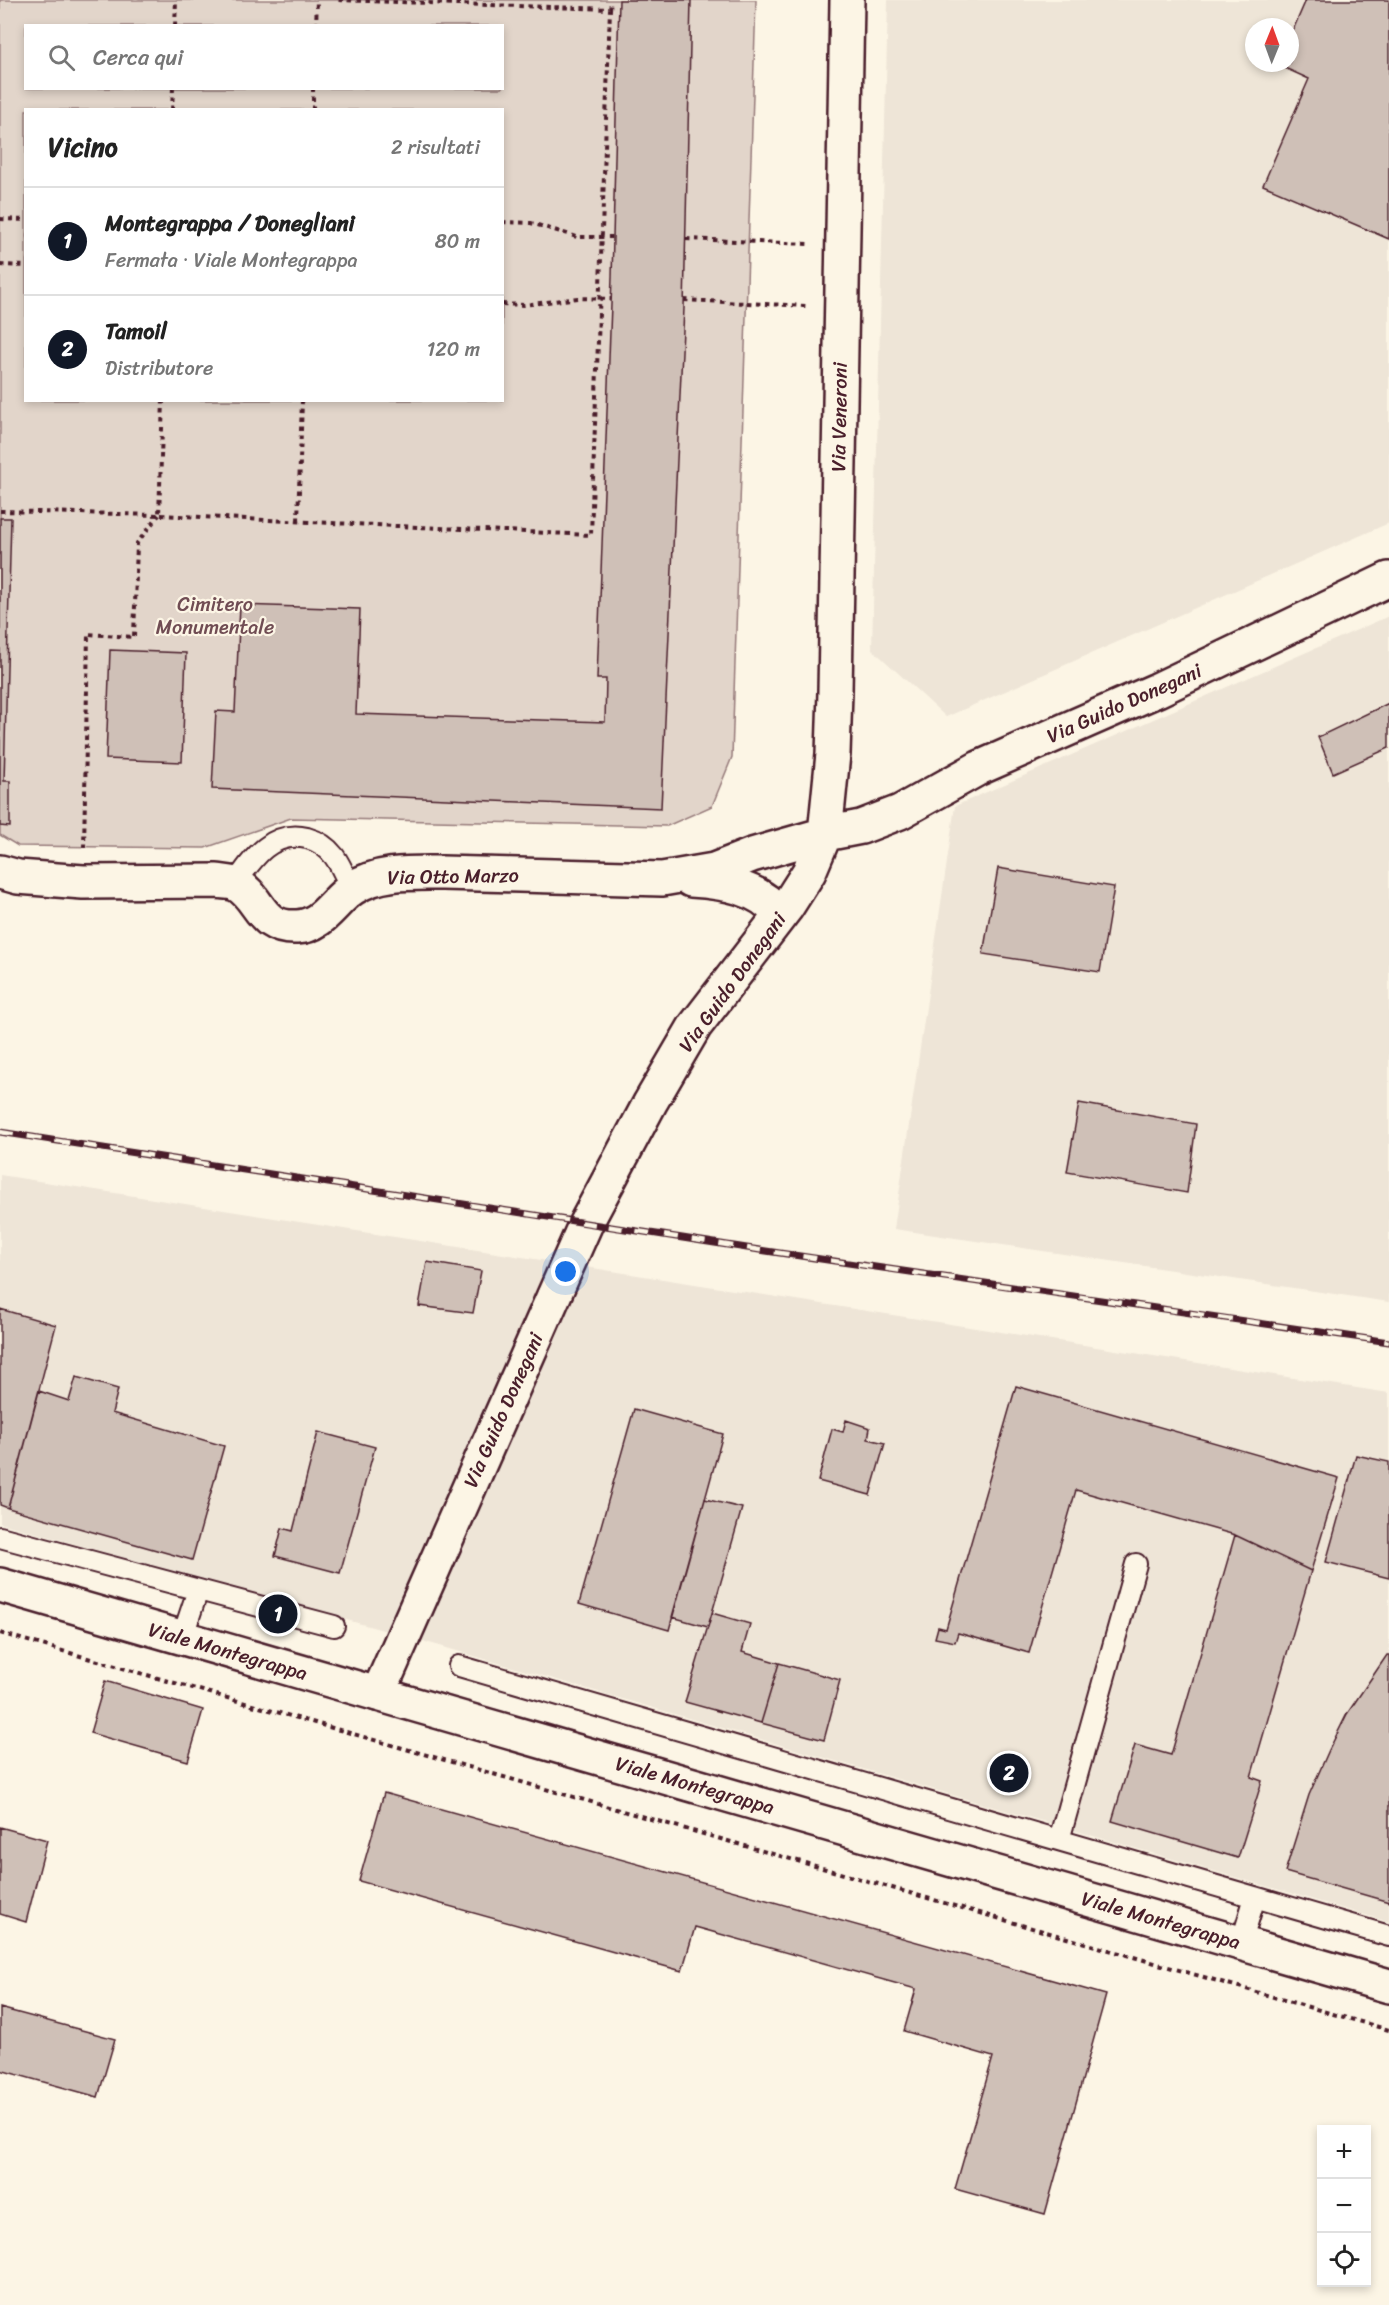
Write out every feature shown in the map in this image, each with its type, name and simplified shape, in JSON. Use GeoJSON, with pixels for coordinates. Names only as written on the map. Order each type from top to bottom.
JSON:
{"type":"FeatureCollection","features":[{"type":"Feature","properties":{"kind":"street","name":"Via Veneroni"},"geometry":{"type":"LineString","coordinates":[[825,834],[834,733],[847,0]]}},
{"type":"Feature","properties":{"kind":"street","name":"Via Guido Donegani"},"geometry":{"type":"LineString","coordinates":[[378,1694],[586,1223],[602,1192],[695,1026],[780,915],[809,872],[825,834],[861,827],[900,812],[979,768],[1157,690],[1389,579]]}},
{"type":"Feature","properties":{"kind":"street","name":"Via Otto Marzo"},"geometry":{"type":"LineString","coordinates":[[235,884],[247,894],[264,916],[284,926],[298,927],[310,925],[320,919],[351,889],[378,877],[407,873],[662,879],[714,870],[752,855],[825,834]]}},
{"type":"Feature","properties":{"kind":"street"},"geometry":{"type":"LineString","coordinates":[[0,872],[18,877],[83,882],[217,881],[235,884]]}},
{"type":"Feature","properties":{"kind":"street"},"geometry":{"type":"LineString","coordinates":[[662,879],[718,882],[740,887],[775,907],[780,915]]}},
{"type":"Feature","properties":{"kind":"street","name":"Viale Montegrappa"},"geometry":{"type":"LineString","coordinates":[[0,1585],[1389,1986]]}},
{"type":"Feature","properties":{"kind":"lane"},"geometry":{"type":"LineString","coordinates":[[235,884],[254,858],[268,844],[289,837],[301,837],[315,840],[335,857],[351,889]]}},
{"type":"Feature","properties":{"kind":"lane"},"geometry":{"type":"LineString","coordinates":[[0,1537],[334,1626]]}},
{"type":"Feature","properties":{"kind":"lane"},"geometry":{"type":"LineString","coordinates":[[1059,1840],[1136,1564]]}},
{"type":"Feature","properties":{"kind":"lane"},"geometry":{"type":"LineString","coordinates":[[182,1638],[198,1590]]}},
{"type":"Feature","properties":{"kind":"lane"},"geometry":{"type":"LineString","coordinates":[[459,1666],[1389,1935]]}},
{"type":"Feature","properties":{"kind":"lane"},"geometry":{"type":"LineString","coordinates":[[1241,1944],[1255,1897]]}},
{"type":"Feature","properties":{"kind":"path"},"geometry":{"type":"LineString","coordinates":[[175,24],[176,0]]}},
{"type":"Feature","properties":{"kind":"path"},"geometry":{"type":"LineString","coordinates":[[316,24],[317,0]]}},
{"type":"Feature","properties":{"kind":"path"},"geometry":{"type":"LineString","coordinates":[[338,0],[610,9]]}},
{"type":"Feature","properties":{"kind":"path"},"geometry":{"type":"LineString","coordinates":[[0,511],[159,515],[591,535],[611,0]]}},
{"type":"Feature","properties":{"kind":"path"},"geometry":{"type":"LineString","coordinates":[[172,108],[173,90]]}},
{"type":"Feature","properties":{"kind":"path"},"geometry":{"type":"LineString","coordinates":[[313,108],[314,90]]}},
{"type":"Feature","properties":{"kind":"path"},"geometry":{"type":"LineString","coordinates":[[0,219],[24,220]]}},
{"type":"Feature","properties":{"kind":"path"},"geometry":{"type":"LineString","coordinates":[[504,222],[531,223],[577,237],[613,237]]}},
{"type":"Feature","properties":{"kind":"path"},"geometry":{"type":"LineString","coordinates":[[686,239],[842,246]]}},
{"type":"Feature","properties":{"kind":"path"},"geometry":{"type":"LineString","coordinates":[[0,266],[24,266]]}},
{"type":"Feature","properties":{"kind":"path"},"geometry":{"type":"LineString","coordinates":[[504,304],[524,305],[578,298],[612,299]]}},
{"type":"Feature","properties":{"kind":"path"},"geometry":{"type":"LineString","coordinates":[[684,300],[841,307]]}},
{"type":"Feature","properties":{"kind":"path"},"geometry":{"type":"LineString","coordinates":[[83,882],[88,634],[134,636],[137,543],[159,515],[163,402]]}},
{"type":"Feature","properties":{"kind":"path"},"geometry":{"type":"LineString","coordinates":[[298,521],[302,402]]}},
{"type":"Feature","properties":{"kind":"path"},"geometry":{"type":"LineString","coordinates":[[0,1633],[1389,2031]]}},
{"type":"Feature","properties":{"kind":"shaded area"},"geometry":{"type":"Polygon","coordinates":[[[888,0],[1389,0],[1389,523],[946,717],[872,649],[888,0]]]}},
{"type":"Feature","properties":{"kind":"shaded area"},"geometry":{"type":"Polygon","coordinates":[[[1389,616],[1389,1302],[894,1229],[955,806],[1389,616]]]}},
{"type":"Feature","properties":{"kind":"shaded area"},"geometry":{"type":"Polygon","coordinates":[[[0,1175],[1389,1393],[1389,1922],[433,1644],[0,1523],[0,1175]]]}},
{"type":"Feature","properties":{"kind":"green space","name":"Cimitero Monumentale"},"geometry":{"type":"Polygon","coordinates":[[[0,0],[756,0],[732,757],[712,806],[667,826],[291,818],[205,848],[18,846],[0,835],[0,0]]]}},
{"type":"Feature","properties":{"kind":"building"},"geometry":{"type":"Polygon","coordinates":[[[619,0],[691,0],[684,308],[661,808],[212,789],[216,711],[235,712],[240,605],[360,609],[356,714],[605,722],[606,679],[597,679],[612,278],[619,0]]]}},
{"type":"Feature","properties":{"kind":"building"},"geometry":{"type":"Polygon","coordinates":[[[1306,0],[1389,0],[1389,239],[1263,185],[1309,79],[1294,72],[1299,72],[1298,18],[1306,0]]]}},
{"type":"Feature","properties":{"kind":"building"},"geometry":{"type":"Polygon","coordinates":[[[0,518],[11,518],[4,781],[10,781],[10,827],[0,826],[0,518]]]}},
{"type":"Feature","properties":{"kind":"building"},"geometry":{"type":"Polygon","coordinates":[[[110,650],[186,653],[182,762],[106,759],[110,650]]]}},
{"type":"Feature","properties":{"kind":"building"},"geometry":{"type":"Polygon","coordinates":[[[1389,703],[1389,748],[1333,773],[1318,737],[1389,703]]]}},
{"type":"Feature","properties":{"kind":"building"},"geometry":{"type":"Polygon","coordinates":[[[998,868],[1114,887],[1100,972],[983,954],[998,868]]]}},
{"type":"Feature","properties":{"kind":"building"},"geometry":{"type":"Polygon","coordinates":[[[1079,1103],[1196,1124],[1187,1193],[1067,1172],[1079,1103]]]}},
{"type":"Feature","properties":{"kind":"building"},"geometry":{"type":"Polygon","coordinates":[[[427,1262],[481,1271],[473,1313],[419,1306],[427,1262]]]}},
{"type":"Feature","properties":{"kind":"building"},"geometry":{"type":"Polygon","coordinates":[[[0,1309],[56,1325],[8,1508],[0,1505],[0,1309]]]}},
{"type":"Feature","properties":{"kind":"building"},"geometry":{"type":"Polygon","coordinates":[[[76,1377],[118,1389],[112,1413],[224,1446],[192,1560],[8,1508],[39,1391],[69,1401],[76,1377]]]}},
{"type":"Feature","properties":{"kind":"building"},"geometry":{"type":"Polygon","coordinates":[[[1016,1386],[1339,1478],[1311,1571],[1235,1535],[1076,1490],[1029,1653],[958,1633],[955,1642],[935,1638],[938,1627],[946,1629],[1016,1386]]]}},
{"type":"Feature","properties":{"kind":"building"},"geometry":{"type":"Polygon","coordinates":[[[634,1409],[723,1434],[669,1630],[579,1604],[634,1409]]]}},
{"type":"Feature","properties":{"kind":"building"},"geometry":{"type":"Polygon","coordinates":[[[846,1420],[870,1428],[868,1439],[885,1443],[870,1495],[818,1481],[832,1429],[843,1432],[846,1420]]]}},
{"type":"Feature","properties":{"kind":"building"},"geometry":{"type":"Polygon","coordinates":[[[318,1432],[375,1447],[340,1573],[275,1556],[282,1528],[293,1531],[318,1432]]]}},
{"type":"Feature","properties":{"kind":"building"},"geometry":{"type":"Polygon","coordinates":[[[1356,1455],[1389,1462],[1389,1578],[1326,1562],[1356,1455]]]}},
{"type":"Feature","properties":{"kind":"building"},"geometry":{"type":"Polygon","coordinates":[[[705,1499],[742,1508],[708,1627],[672,1617],[705,1499]]]}},
{"type":"Feature","properties":{"kind":"building"},"geometry":{"type":"Polygon","coordinates":[[[1235,1535],[1311,1571],[1251,1777],[1262,1781],[1238,1858],[1112,1821],[1135,1745],[1171,1755],[1235,1535]]]}},
{"type":"Feature","properties":{"kind":"building"},"geometry":{"type":"Polygon","coordinates":[[[712,1613],[750,1624],[742,1652],[779,1663],[761,1723],[685,1702],[712,1613]]]}},
{"type":"Feature","properties":{"kind":"building"},"geometry":{"type":"Polygon","coordinates":[[[1389,1655],[1389,1902],[1285,1872],[1309,1795],[1329,1750],[1347,1714],[1389,1655]]]}},
{"type":"Feature","properties":{"kind":"building"},"geometry":{"type":"Polygon","coordinates":[[[779,1663],[840,1680],[824,1740],[761,1723],[779,1663]]]}},
{"type":"Feature","properties":{"kind":"building"},"geometry":{"type":"Polygon","coordinates":[[[105,1681],[203,1710],[188,1761],[90,1733],[105,1681]]]}},
{"type":"Feature","properties":{"kind":"building"},"geometry":{"type":"Polygon","coordinates":[[[384,1793],[1106,1995],[1045,2214],[955,2189],[993,2057],[904,2031],[916,1989],[695,1927],[682,1971],[359,1881],[384,1793]]]}},
{"type":"Feature","properties":{"kind":"building"},"geometry":{"type":"Polygon","coordinates":[[[0,1827],[47,1840],[26,1922],[0,1914],[0,1827]]]}},
{"type":"Feature","properties":{"kind":"building"},"geometry":{"type":"Polygon","coordinates":[[[0,2008],[115,2039],[98,2097],[0,2070],[0,2008]]]}},
{"type":"Feature","properties":{"kind":"railway"},"geometry":{"type":"LineString","coordinates":[[0,1132],[766,1251],[1389,1342]]}},
{"type":"Feature","properties":{"kind":"place","name":"Montegrappa / Donegliani"},"geometry":{"type":"Point","coordinates":[278,1614]}},
{"type":"Feature","properties":{"kind":"place","name":"Tamoil"},"geometry":{"type":"Point","coordinates":[1009,1773]}}]}
